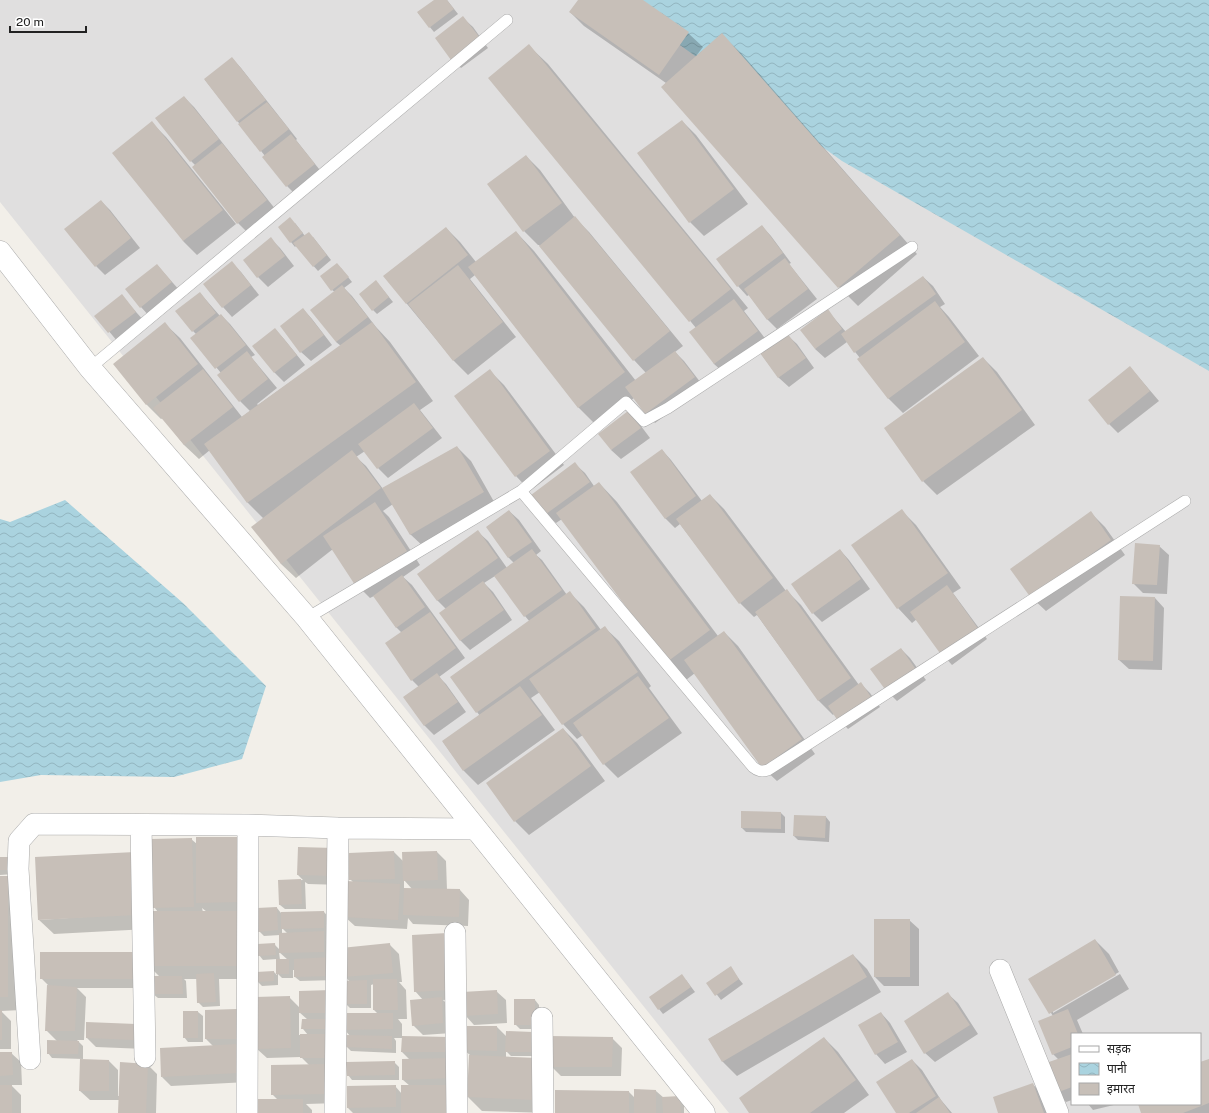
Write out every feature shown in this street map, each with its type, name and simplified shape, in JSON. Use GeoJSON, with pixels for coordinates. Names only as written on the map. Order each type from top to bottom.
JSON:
{"type":"FeatureCollection","features":[{"type":"Feature","properties":{"kind":"street"},"geometry":{"type":"LineString","coordinates":[[3,261],[90,368],[307,618],[704,1113]]}},
{"type":"Feature","properties":{"kind":"street"},"geometry":{"type":"LineString","coordinates":[[30,1060],[18,869],[19,841],[34,824],[248,825],[338,828],[476,829]]}},
{"type":"Feature","properties":{"kind":"street"},"geometry":{"type":"LineString","coordinates":[[141,825],[146,1057]]}},
{"type":"Feature","properties":{"kind":"street"},"geometry":{"type":"LineString","coordinates":[[247,1113],[248,825]]}},
{"type":"Feature","properties":{"kind":"street"},"geometry":{"type":"LineString","coordinates":[[335,1113],[338,828]]}},
{"type":"Feature","properties":{"kind":"street"},"geometry":{"type":"LineString","coordinates":[[454,933],[457,1113]]}},
{"type":"Feature","properties":{"kind":"street"},"geometry":{"type":"LineString","coordinates":[[1000,970],[1058,1113]]}},
{"type":"Feature","properties":{"kind":"street"},"geometry":{"type":"LineString","coordinates":[[542,1018],[543,1113]]}},
{"type":"Feature","properties":{"kind":"lane"},"geometry":{"type":"LineString","coordinates":[[90,368],[508,20]]}},
{"type":"Feature","properties":{"kind":"lane"},"geometry":{"type":"LineString","coordinates":[[307,618],[521,491],[626,402],[644,421],[668,408],[912,248]]}},
{"type":"Feature","properties":{"kind":"lane"},"geometry":{"type":"LineString","coordinates":[[521,491],[753,767],[757,770],[764,771],[768,770],[1185,501]]}},
{"type":"Feature","properties":{"kind":"shaded area"},"geometry":{"type":"Polygon","coordinates":[[[0,0],[1209,0],[1209,1113],[729,1113],[0,202],[0,0]]]}},
{"type":"Feature","properties":{"kind":"water"},"geometry":{"type":"Polygon","coordinates":[[[617,0],[1209,0],[1209,371],[842,161],[617,0]]]}},
{"type":"Feature","properties":{"kind":"water"},"geometry":{"type":"Polygon","coordinates":[[[65,500],[183,603],[266,686],[242,759],[174,777],[41,775],[0,782],[0,519],[10,522],[65,500]]]}},
{"type":"Feature","properties":{"kind":"building"},"geometry":{"type":"Polygon","coordinates":[[[434,0],[447,0],[454,9],[429,28],[417,12],[434,0]]]}},
{"type":"Feature","properties":{"kind":"building"},"geometry":{"type":"Polygon","coordinates":[[[578,0],[643,0],[689,32],[659,75],[569,12],[578,0]]]}},
{"type":"Feature","properties":{"kind":"building"},"geometry":{"type":"Polygon","coordinates":[[[463,16],[480,38],[451,60],[435,38],[463,16]]]}},
{"type":"Feature","properties":{"kind":"building"},"geometry":{"type":"Polygon","coordinates":[[[722,33],[900,235],[838,288],[661,87],[722,33]]]}},
{"type":"Feature","properties":{"kind":"building"},"geometry":{"type":"Polygon","coordinates":[[[529,44],[731,289],[689,322],[488,78],[529,44]]]}},
{"type":"Feature","properties":{"kind":"building"},"geometry":{"type":"Polygon","coordinates":[[[232,57],[266,100],[237,122],[204,79],[232,57]]]}},
{"type":"Feature","properties":{"kind":"building"},"geometry":{"type":"Polygon","coordinates":[[[184,96],[219,139],[190,162],[155,118],[184,96]]]}},
{"type":"Feature","properties":{"kind":"building"},"geometry":{"type":"Polygon","coordinates":[[[267,102],[289,129],[260,152],[238,124],[267,102]]]}},
{"type":"Feature","properties":{"kind":"building"},"geometry":{"type":"Polygon","coordinates":[[[682,120],[734,189],[689,223],[637,153],[682,120]]]}},
{"type":"Feature","properties":{"kind":"building"},"geometry":{"type":"Polygon","coordinates":[[[152,121],[223,210],[183,241],[112,153],[152,121]]]}},
{"type":"Feature","properties":{"kind":"building"},"geometry":{"type":"Polygon","coordinates":[[[291,134],[315,164],[286,187],[262,157],[291,134]]]}},
{"type":"Feature","properties":{"kind":"building"},"geometry":{"type":"Polygon","coordinates":[[[222,143],[267,200],[237,224],[192,167],[222,143]]]}},
{"type":"Feature","properties":{"kind":"building"},"geometry":{"type":"Polygon","coordinates":[[[526,155],[562,203],[523,232],[487,184],[526,155]]]}},
{"type":"Feature","properties":{"kind":"building"},"geometry":{"type":"Polygon","coordinates":[[[101,200],[131,238],[95,267],[64,229],[101,200]]]}},
{"type":"Feature","properties":{"kind":"building"},"geometry":{"type":"Polygon","coordinates":[[[575,216],[670,331],[633,361],[539,246],[575,216]]]}},
{"type":"Feature","properties":{"kind":"building"},"geometry":{"type":"Polygon","coordinates":[[[290,217],[303,233],[290,243],[278,227],[290,217]]]}},
{"type":"Feature","properties":{"kind":"building"},"geometry":{"type":"Polygon","coordinates":[[[762,225],[783,253],[737,287],[716,259],[762,225]]]}},
{"type":"Feature","properties":{"kind":"building"},"geometry":{"type":"Polygon","coordinates":[[[446,227],[468,255],[406,304],[383,276],[446,227]]]}},
{"type":"Feature","properties":{"kind":"building"},"geometry":{"type":"Polygon","coordinates":[[[516,231],[625,372],[578,408],[468,267],[516,231]]]}},
{"type":"Feature","properties":{"kind":"building"},"geometry":{"type":"Polygon","coordinates":[[[309,232],[327,255],[313,267],[293,243],[309,232]]]}},
{"type":"Feature","properties":{"kind":"building"},"geometry":{"type":"Polygon","coordinates":[[[271,237],[285,256],[257,278],[243,260],[271,237]]]}},
{"type":"Feature","properties":{"kind":"building"},"geometry":{"type":"Polygon","coordinates":[[[785,258],[808,289],[767,320],[744,289],[785,258]]]}},
{"type":"Feature","properties":{"kind":"building"},"geometry":{"type":"Polygon","coordinates":[[[232,261],[251,285],[222,308],[203,284],[232,261]]]}},
{"type":"Feature","properties":{"kind":"building"},"geometry":{"type":"Polygon","coordinates":[[[337,263],[349,277],[331,291],[320,276],[337,263]]]}},
{"type":"Feature","properties":{"kind":"building"},"geometry":{"type":"Polygon","coordinates":[[[157,264],[172,282],[140,308],[125,289],[157,264]]]}},
{"type":"Feature","properties":{"kind":"building"},"geometry":{"type":"Polygon","coordinates":[[[458,265],[503,322],[453,361],[408,304],[458,265]]]}},
{"type":"Feature","properties":{"kind":"building"},"geometry":{"type":"Polygon","coordinates":[[[923,276],[936,294],[854,353],[841,334],[923,276]]]}},
{"type":"Feature","properties":{"kind":"building"},"geometry":{"type":"Polygon","coordinates":[[[376,280],[389,297],[372,311],[359,294],[376,280]]]}},
{"type":"Feature","properties":{"kind":"building"},"geometry":{"type":"Polygon","coordinates":[[[342,285],[368,317],[336,342],[310,310],[342,285]]]}},
{"type":"Feature","properties":{"kind":"building"},"geometry":{"type":"Polygon","coordinates":[[[200,292],[216,313],[192,332],[175,311],[200,292]]]}},
{"type":"Feature","properties":{"kind":"building"},"geometry":{"type":"Polygon","coordinates":[[[122,294],[136,312],[108,333],[94,316],[122,294]]]}},
{"type":"Feature","properties":{"kind":"building"},"geometry":{"type":"Polygon","coordinates":[[[734,299],[758,331],[714,364],[689,332],[734,299]]]}},
{"type":"Feature","properties":{"kind":"building"},"geometry":{"type":"Polygon","coordinates":[[[935,301],[965,342],[888,399],[857,359],[935,301]]]}},
{"type":"Feature","properties":{"kind":"building"},"geometry":{"type":"Polygon","coordinates":[[[303,308],[324,335],[300,353],[280,326],[303,308]]]}},
{"type":"Feature","properties":{"kind":"building"},"geometry":{"type":"Polygon","coordinates":[[[828,309],[842,329],[815,349],[800,330],[828,309]]]}},
{"type":"Feature","properties":{"kind":"building"},"geometry":{"type":"Polygon","coordinates":[[[221,314],[246,345],[215,369],[190,338],[221,314]]]}},
{"type":"Feature","properties":{"kind":"building"},"geometry":{"type":"Polygon","coordinates":[[[165,322],[198,364],[146,405],[113,364],[165,322]]]}},
{"type":"Feature","properties":{"kind":"building"},"geometry":{"type":"Polygon","coordinates":[[[372,322],[416,382],[247,503],[204,444],[372,322]]]}},
{"type":"Feature","properties":{"kind":"building"},"geometry":{"type":"Polygon","coordinates":[[[275,328],[297,355],[274,373],[252,346],[275,328]]]}},
{"type":"Feature","properties":{"kind":"building"},"geometry":{"type":"Polygon","coordinates":[[[787,333],[806,358],[778,378],[760,353],[787,333]]]}},
{"type":"Feature","properties":{"kind":"building"},"geometry":{"type":"Polygon","coordinates":[[[247,351],[268,379],[239,402],[217,375],[247,351]]]}},
{"type":"Feature","properties":{"kind":"building"},"geometry":{"type":"Polygon","coordinates":[[[675,351],[695,377],[645,414],[625,387],[675,351]]]}},
{"type":"Feature","properties":{"kind":"building"},"geometry":{"type":"Polygon","coordinates":[[[983,357],[1022,410],[922,482],[884,428],[983,357]]]}},
{"type":"Feature","properties":{"kind":"building"},"geometry":{"type":"Polygon","coordinates":[[[1130,366],[1150,391],[1108,425],[1088,400],[1130,366]]]}},
{"type":"Feature","properties":{"kind":"building"},"geometry":{"type":"Polygon","coordinates":[[[203,369],[233,407],[184,445],[153,408],[203,369]]]}},
{"type":"Feature","properties":{"kind":"building"},"geometry":{"type":"Polygon","coordinates":[[[490,369],[550,451],[515,477],[454,396],[490,369]]]}},
{"type":"Feature","properties":{"kind":"building"},"geometry":{"type":"Polygon","coordinates":[[[414,403],[433,428],[377,469],[358,444],[414,403]]]}},
{"type":"Feature","properties":{"kind":"building"},"geometry":{"type":"Polygon","coordinates":[[[628,411],[641,428],[611,450],[598,434],[628,411]]]}},
{"type":"Feature","properties":{"kind":"building"},"geometry":{"type":"Polygon","coordinates":[[[457,446],[484,492],[410,535],[382,488],[457,446]]]}},
{"type":"Feature","properties":{"kind":"building"},"geometry":{"type":"Polygon","coordinates":[[[662,449],[696,496],[665,519],[630,472],[662,449]]]}},
{"type":"Feature","properties":{"kind":"building"},"geometry":{"type":"Polygon","coordinates":[[[352,450],[381,488],[281,564],[251,527],[352,450]]]}},
{"type":"Feature","properties":{"kind":"building"},"geometry":{"type":"Polygon","coordinates":[[[575,462],[590,482],[546,514],[531,495],[575,462]]]}},
{"type":"Feature","properties":{"kind":"building"},"geometry":{"type":"Polygon","coordinates":[[[599,482],[710,630],[667,662],[556,513],[599,482]]]}},
{"type":"Feature","properties":{"kind":"building"},"geometry":{"type":"Polygon","coordinates":[[[710,494],[773,578],[739,604],[676,519],[710,494]]]}},
{"type":"Feature","properties":{"kind":"building"},"geometry":{"type":"Polygon","coordinates":[[[375,502],[407,551],[355,585],[323,536],[375,502]]]}},
{"type":"Feature","properties":{"kind":"building"},"geometry":{"type":"Polygon","coordinates":[[[902,509],[948,573],[897,609],[851,545],[902,509]]]}},
{"type":"Feature","properties":{"kind":"building"},"geometry":{"type":"Polygon","coordinates":[[[509,510],[532,542],[508,558],[486,527],[509,510]]]}},
{"type":"Feature","properties":{"kind":"building"},"geometry":{"type":"Polygon","coordinates":[[[1091,511],[1111,540],[1031,598],[1010,569],[1091,511]]]}},
{"type":"Feature","properties":{"kind":"building"},"geometry":{"type":"Polygon","coordinates":[[[478,530],[498,558],[437,601],[417,574],[478,530]]]}},
{"type":"Feature","properties":{"kind":"building"},"geometry":{"type":"Polygon","coordinates":[[[1135,543],[1160,545],[1157,585],[1132,584],[1135,543]]]}},
{"type":"Feature","properties":{"kind":"building"},"geometry":{"type":"Polygon","coordinates":[[[532,549],[562,590],[524,617],[494,576],[532,549]]]}},
{"type":"Feature","properties":{"kind":"building"},"geometry":{"type":"Polygon","coordinates":[[[840,549],[861,579],[812,614],[791,584],[840,549]]]}},
{"type":"Feature","properties":{"kind":"building"},"geometry":{"type":"Polygon","coordinates":[[[402,575],[425,607],[396,628],[373,596],[402,575]]]}},
{"type":"Feature","properties":{"kind":"building"},"geometry":{"type":"Polygon","coordinates":[[[483,581],[504,610],[460,641],[439,613],[483,581]]]}},
{"type":"Feature","properties":{"kind":"building"},"geometry":{"type":"Polygon","coordinates":[[[947,585],[979,630],[942,656],[910,612],[947,585]]]}},
{"type":"Feature","properties":{"kind":"building"},"geometry":{"type":"Polygon","coordinates":[[[787,589],[851,678],[818,701],[755,612],[787,589]]]}},
{"type":"Feature","properties":{"kind":"building"},"geometry":{"type":"Polygon","coordinates":[[[570,591],[596,628],[476,713],[450,677],[570,591]]]}},
{"type":"Feature","properties":{"kind":"building"},"geometry":{"type":"Polygon","coordinates":[[[1120,596],[1155,597],[1153,661],[1118,660],[1120,596]]]}},
{"type":"Feature","properties":{"kind":"building"},"geometry":{"type":"Polygon","coordinates":[[[430,612],[456,648],[411,681],[385,643],[430,612]]]}},
{"type":"Feature","properties":{"kind":"building"},"geometry":{"type":"Polygon","coordinates":[[[605,626],[638,672],[562,725],[529,679],[605,626]]]}},
{"type":"Feature","properties":{"kind":"building"},"geometry":{"type":"Polygon","coordinates":[[[724,631],[802,739],[762,768],[684,660],[724,631]]]}},
{"type":"Feature","properties":{"kind":"building"},"geometry":{"type":"Polygon","coordinates":[[[901,648],[917,671],[887,692],[870,669],[901,648]]]}},
{"type":"Feature","properties":{"kind":"building"},"geometry":{"type":"Polygon","coordinates":[[[437,673],[458,702],[424,726],[403,697],[437,673]]]}},
{"type":"Feature","properties":{"kind":"building"},"geometry":{"type":"Polygon","coordinates":[[[638,676],[669,718],[603,765],[573,723],[638,676]]]}},
{"type":"Feature","properties":{"kind":"building"},"geometry":{"type":"Polygon","coordinates":[[[861,682],[871,697],[838,721],[828,706],[861,682]]]}},
{"type":"Feature","properties":{"kind":"building"},"geometry":{"type":"Polygon","coordinates":[[[520,686],[542,715],[463,771],[442,741],[520,686]]]}},
{"type":"Feature","properties":{"kind":"building"},"geometry":{"type":"Polygon","coordinates":[[[563,728],[591,766],[514,822],[486,783],[563,728]]]}},
{"type":"Feature","properties":{"kind":"building"},"geometry":{"type":"Polygon","coordinates":[[[741,811],[781,812],[781,829],[741,828],[741,811]]]}},
{"type":"Feature","properties":{"kind":"building"},"geometry":{"type":"Polygon","coordinates":[[[794,815],[826,816],[825,838],[793,836],[794,815]]]}},
{"type":"Feature","properties":{"kind":"building"},"geometry":{"type":"Polygon","coordinates":[[[196,837],[237,837],[238,902],[196,903],[196,837]]]}},
{"type":"Feature","properties":{"kind":"building"},"geometry":{"type":"Polygon","coordinates":[[[192,838],[194,907],[153,908],[151,839],[192,838]]]}},
{"type":"Feature","properties":{"kind":"building"},"geometry":{"type":"Polygon","coordinates":[[[298,847],[334,848],[334,876],[297,875],[298,847]]]}},
{"type":"Feature","properties":{"kind":"building"},"geometry":{"type":"Polygon","coordinates":[[[394,851],[395,879],[349,880],[349,853],[394,851]]]}},
{"type":"Feature","properties":{"kind":"building"},"geometry":{"type":"Polygon","coordinates":[[[437,851],[438,880],[403,881],[402,852],[437,851]]]}},
{"type":"Feature","properties":{"kind":"building"},"geometry":{"type":"Polygon","coordinates":[[[135,852],[138,915],[38,920],[35,857],[135,852]]]}},
{"type":"Feature","properties":{"kind":"building"},"geometry":{"type":"Polygon","coordinates":[[[0,857],[9,857],[9,870],[0,870],[0,857]]]}},
{"type":"Feature","properties":{"kind":"building"},"geometry":{"type":"Polygon","coordinates":[[[0,876],[8,876],[8,997],[0,997],[0,876]]]}},
{"type":"Feature","properties":{"kind":"building"},"geometry":{"type":"Polygon","coordinates":[[[301,879],[302,904],[279,905],[278,880],[301,879]]]}},
{"type":"Feature","properties":{"kind":"building"},"geometry":{"type":"Polygon","coordinates":[[[346,881],[400,884],[398,920],[344,917],[346,881]]]}},
{"type":"Feature","properties":{"kind":"building"},"geometry":{"type":"Polygon","coordinates":[[[404,888],[460,889],[459,917],[403,915],[404,888]]]}},
{"type":"Feature","properties":{"kind":"building"},"geometry":{"type":"Polygon","coordinates":[[[277,907],[278,930],[258,932],[257,908],[277,907]]]}},
{"type":"Feature","properties":{"kind":"building"},"geometry":{"type":"Polygon","coordinates":[[[147,911],[237,911],[237,966],[147,966],[147,911]]]}},
{"type":"Feature","properties":{"kind":"building"},"geometry":{"type":"Polygon","coordinates":[[[324,911],[324,928],[281,929],[281,912],[324,911]]]}},
{"type":"Feature","properties":{"kind":"building"},"geometry":{"type":"Polygon","coordinates":[[[874,919],[910,919],[910,977],[874,977],[874,919]]]}},
{"type":"Feature","properties":{"kind":"building"},"geometry":{"type":"Polygon","coordinates":[[[324,931],[324,952],[279,953],[279,933],[324,931]]]}},
{"type":"Feature","properties":{"kind":"building"},"geometry":{"type":"Polygon","coordinates":[[[447,933],[450,990],[414,992],[412,935],[447,933]]]}},
{"type":"Feature","properties":{"kind":"building"},"geometry":{"type":"Polygon","coordinates":[[[1095,939],[1116,975],[1049,1014],[1028,979],[1095,939]]]}},
{"type":"Feature","properties":{"kind":"building"},"geometry":{"type":"Polygon","coordinates":[[[275,943],[276,955],[258,956],[257,944],[275,943]]]}},
{"type":"Feature","properties":{"kind":"building"},"geometry":{"type":"Polygon","coordinates":[[[390,943],[393,973],[344,977],[341,948],[390,943]]]}},
{"type":"Feature","properties":{"kind":"building"},"geometry":{"type":"Polygon","coordinates":[[[40,952],[140,952],[140,979],[40,979],[40,952]]]}},
{"type":"Feature","properties":{"kind":"building"},"geometry":{"type":"Polygon","coordinates":[[[853,954],[867,977],[722,1062],[708,1039],[853,954]]]}},
{"type":"Feature","properties":{"kind":"building"},"geometry":{"type":"Polygon","coordinates":[[[332,957],[333,976],[294,977],[294,959],[332,957]]]}},
{"type":"Feature","properties":{"kind":"building"},"geometry":{"type":"Polygon","coordinates":[[[276,959],[289,959],[289,974],[276,974],[276,959]]]}},
{"type":"Feature","properties":{"kind":"building"},"geometry":{"type":"Polygon","coordinates":[[[731,966],[739,979],[715,996],[706,983],[731,966]]]}},
{"type":"Feature","properties":{"kind":"building"},"geometry":{"type":"Polygon","coordinates":[[[274,971],[274,981],[257,982],[256,972],[274,971]]]}},
{"type":"Feature","properties":{"kind":"building"},"geometry":{"type":"Polygon","coordinates":[[[214,973],[216,1002],[197,1003],[196,974],[214,973]]]}},
{"type":"Feature","properties":{"kind":"building"},"geometry":{"type":"Polygon","coordinates":[[[682,974],[691,987],[658,1010],[649,997],[682,974]]]}},
{"type":"Feature","properties":{"kind":"building"},"geometry":{"type":"Polygon","coordinates":[[[152,976],[182,976],[183,994],[152,994],[152,976]]]}},
{"type":"Feature","properties":{"kind":"building"},"geometry":{"type":"Polygon","coordinates":[[[373,979],[397,979],[398,1010],[373,1010],[373,979]]]}},
{"type":"Feature","properties":{"kind":"building"},"geometry":{"type":"Polygon","coordinates":[[[367,980],[367,1004],[344,1004],[343,981],[367,980]]]}},
{"type":"Feature","properties":{"kind":"building"},"geometry":{"type":"Polygon","coordinates":[[[47,985],[77,987],[75,1031],[45,1031],[47,985]]]}},
{"type":"Feature","properties":{"kind":"building"},"geometry":{"type":"Polygon","coordinates":[[[331,990],[331,1013],[299,1013],[299,991],[331,990]]]}},
{"type":"Feature","properties":{"kind":"building"},"geometry":{"type":"Polygon","coordinates":[[[497,990],[498,1014],[464,1016],[462,992],[497,990]]]}},
{"type":"Feature","properties":{"kind":"building"},"geometry":{"type":"Polygon","coordinates":[[[948,992],[970,1025],[924,1054],[904,1021],[948,992]]]}},
{"type":"Feature","properties":{"kind":"building"},"geometry":{"type":"Polygon","coordinates":[[[290,996],[291,1048],[256,1049],[255,997],[290,996]]]}},
{"type":"Feature","properties":{"kind":"building"},"geometry":{"type":"Polygon","coordinates":[[[442,997],[443,1023],[412,1026],[410,1000],[442,997]]]}},
{"type":"Feature","properties":{"kind":"building"},"geometry":{"type":"Polygon","coordinates":[[[514,999],[535,999],[535,1025],[514,1025],[514,999]]]}},
{"type":"Feature","properties":{"kind":"building"},"geometry":{"type":"Polygon","coordinates":[[[237,1009],[237,1039],[205,1039],[205,1010],[237,1009]]]}},
{"type":"Feature","properties":{"kind":"building"},"geometry":{"type":"Polygon","coordinates":[[[1068,1009],[1078,1033],[1071,1033],[1071,1047],[1052,1055],[1038,1021],[1068,1009]]]}},
{"type":"Feature","properties":{"kind":"building"},"geometry":{"type":"Polygon","coordinates":[[[0,1010],[2,1010],[2,1040],[0,1040],[0,1010]]]}},
{"type":"Feature","properties":{"kind":"building"},"geometry":{"type":"Polygon","coordinates":[[[183,1011],[198,1011],[198,1038],[183,1038],[183,1011]]]}},
{"type":"Feature","properties":{"kind":"building"},"geometry":{"type":"Polygon","coordinates":[[[881,1012],[898,1042],[875,1055],[858,1025],[881,1012]]]}},
{"type":"Feature","properties":{"kind":"building"},"geometry":{"type":"Polygon","coordinates":[[[343,1013],[393,1013],[393,1029],[343,1030],[343,1013]]]}},
{"type":"Feature","properties":{"kind":"building"},"geometry":{"type":"Polygon","coordinates":[[[302,1019],[333,1019],[333,1029],[301,1029],[302,1019]]]}},
{"type":"Feature","properties":{"kind":"building"},"geometry":{"type":"Polygon","coordinates":[[[86,1022],[136,1024],[135,1040],[86,1038],[86,1022]]]}},
{"type":"Feature","properties":{"kind":"building"},"geometry":{"type":"Polygon","coordinates":[[[464,1026],[497,1026],[497,1051],[463,1050],[464,1026]]]}},
{"type":"Feature","properties":{"kind":"building"},"geometry":{"type":"Polygon","coordinates":[[[506,1031],[533,1032],[532,1052],[505,1052],[506,1031]]]}},
{"type":"Feature","properties":{"kind":"building"},"geometry":{"type":"Polygon","coordinates":[[[300,1034],[333,1034],[333,1058],[300,1058],[300,1034]]]}},
{"type":"Feature","properties":{"kind":"building"},"geometry":{"type":"Polygon","coordinates":[[[346,1035],[392,1036],[392,1049],[346,1047],[346,1035]]]}},
{"type":"Feature","properties":{"kind":"building"},"geometry":{"type":"Polygon","coordinates":[[[402,1036],[450,1037],[450,1052],[401,1052],[402,1036]]]}},
{"type":"Feature","properties":{"kind":"building"},"geometry":{"type":"Polygon","coordinates":[[[550,1036],[613,1037],[612,1067],[550,1067],[550,1036]]]}},
{"type":"Feature","properties":{"kind":"building"},"geometry":{"type":"Polygon","coordinates":[[[824,1037],[856,1080],[810,1113],[749,1113],[739,1098],[824,1037]]]}},
{"type":"Feature","properties":{"kind":"building"},"geometry":{"type":"Polygon","coordinates":[[[47,1040],[79,1041],[78,1054],[47,1054],[47,1040]]]}},
{"type":"Feature","properties":{"kind":"building"},"geometry":{"type":"Polygon","coordinates":[[[238,1044],[239,1073],[161,1077],[160,1048],[238,1044]]]}},
{"type":"Feature","properties":{"kind":"building"},"geometry":{"type":"Polygon","coordinates":[[[0,1052],[12,1052],[13,1075],[0,1076],[0,1052]]]}},
{"type":"Feature","properties":{"kind":"building"},"geometry":{"type":"Polygon","coordinates":[[[1071,1054],[1071,1087],[1056,1093],[1046,1063],[1071,1054]]]}},
{"type":"Feature","properties":{"kind":"building"},"geometry":{"type":"Polygon","coordinates":[[[469,1055],[536,1058],[534,1100],[467,1097],[469,1055]]]}},
{"type":"Feature","properties":{"kind":"building"},"geometry":{"type":"Polygon","coordinates":[[[453,1058],[454,1078],[402,1080],[402,1059],[453,1058]]]}},
{"type":"Feature","properties":{"kind":"building"},"geometry":{"type":"Polygon","coordinates":[[[80,1059],[109,1060],[109,1091],[79,1091],[80,1059]]]}},
{"type":"Feature","properties":{"kind":"building"},"geometry":{"type":"Polygon","coordinates":[[[912,1059],[936,1096],[909,1113],[896,1113],[876,1082],[912,1059]]]}},
{"type":"Feature","properties":{"kind":"building"},"geometry":{"type":"Polygon","coordinates":[[[1209,1059],[1209,1103],[1183,1113],[1141,1113],[1138,1105],[1201,1105],[1201,1062],[1209,1059]]]}},
{"type":"Feature","properties":{"kind":"building"},"geometry":{"type":"Polygon","coordinates":[[[395,1061],[395,1075],[347,1076],[346,1062],[395,1061]]]}},
{"type":"Feature","properties":{"kind":"building"},"geometry":{"type":"Polygon","coordinates":[[[120,1062],[148,1064],[146,1113],[118,1113],[120,1062]]]}},
{"type":"Feature","properties":{"kind":"building"},"geometry":{"type":"Polygon","coordinates":[[[329,1064],[330,1094],[271,1095],[271,1065],[329,1064]]]}},
{"type":"Feature","properties":{"kind":"building"},"geometry":{"type":"Polygon","coordinates":[[[1033,1083],[1044,1113],[998,1113],[993,1097],[1033,1083]]]}},
{"type":"Feature","properties":{"kind":"building"},"geometry":{"type":"Polygon","coordinates":[[[0,1085],[12,1085],[12,1113],[0,1113],[0,1085]]]}},
{"type":"Feature","properties":{"kind":"building"},"geometry":{"type":"Polygon","coordinates":[[[396,1085],[396,1107],[347,1108],[347,1086],[396,1085]]]}},
{"type":"Feature","properties":{"kind":"building"},"geometry":{"type":"Polygon","coordinates":[[[401,1085],[449,1085],[450,1113],[401,1113],[401,1085]]]}},
{"type":"Feature","properties":{"kind":"building"},"geometry":{"type":"Polygon","coordinates":[[[634,1089],[656,1090],[656,1113],[634,1113],[634,1089]]]}},
{"type":"Feature","properties":{"kind":"building"},"geometry":{"type":"Polygon","coordinates":[[[555,1090],[629,1091],[629,1113],[555,1113],[555,1090]]]}},
{"type":"Feature","properties":{"kind":"building"},"geometry":{"type":"Polygon","coordinates":[[[680,1096],[681,1113],[663,1113],[662,1097],[680,1096]]]}},
{"type":"Feature","properties":{"kind":"building"},"geometry":{"type":"Polygon","coordinates":[[[939,1097],[950,1113],[916,1113],[939,1097]]]}},
{"type":"Feature","properties":{"kind":"building"},"geometry":{"type":"Polygon","coordinates":[[[256,1099],[303,1099],[303,1113],[256,1113],[256,1099]]]}}]}
